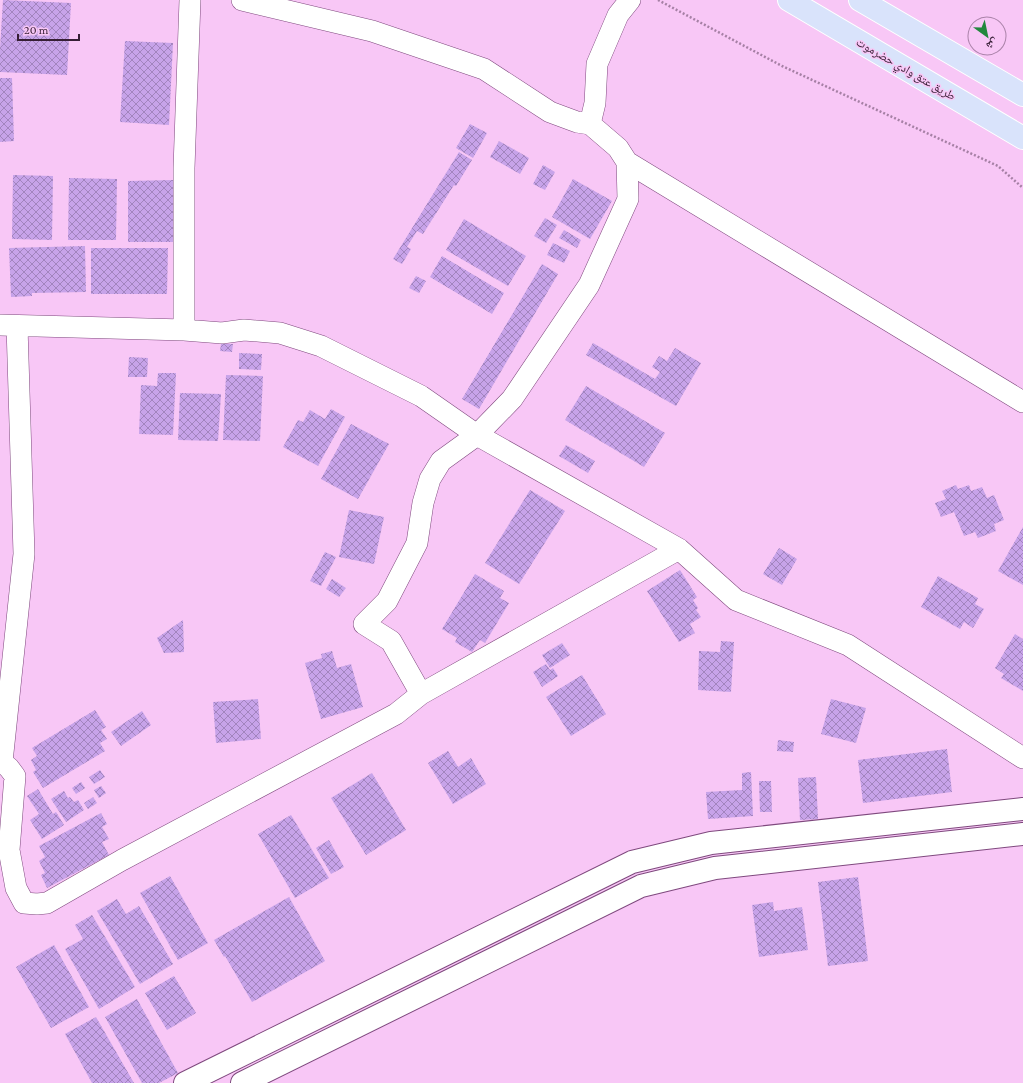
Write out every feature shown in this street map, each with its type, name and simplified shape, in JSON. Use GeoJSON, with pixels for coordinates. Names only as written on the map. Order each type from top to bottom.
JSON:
{"type":"FeatureCollection","features":[{"type":"Feature","properties":{"kind":"main road","name":"طريق عتق وادي حضرموت"},"geometry":{"type":"LineString","coordinates":[[789,0],[1023,138]]}},
{"type":"Feature","properties":{"kind":"main road"},"geometry":{"type":"LineString","coordinates":[[860,0],[1023,95]]}},
{"type":"Feature","properties":{"kind":"street"},"geometry":{"type":"LineString","coordinates":[[184,330],[184,168],[190,0]]}},
{"type":"Feature","properties":{"kind":"street"},"geometry":{"type":"LineString","coordinates":[[242,0],[372,31],[484,69],[550,112],[577,122],[590,124],[618,148],[628,162],[1023,402]]}},
{"type":"Feature","properties":{"kind":"street"},"geometry":{"type":"LineString","coordinates":[[590,124],[595,103],[597,64],[618,15],[630,0]]}},
{"type":"Feature","properties":{"kind":"street"},"geometry":{"type":"LineString","coordinates":[[421,694],[391,641],[364,624],[387,601],[417,543],[423,503],[430,479],[441,461],[477,435],[512,399],[589,285],[628,199],[628,162]]}},
{"type":"Feature","properties":{"kind":"street"},"geometry":{"type":"LineString","coordinates":[[679,550],[421,694],[396,714],[122,860],[47,903],[24,903],[16,888],[9,850],[15,776],[9,768],[1,762],[24,554],[8,326],[184,330],[222,333],[244,330],[280,333],[321,346],[421,396],[477,435],[679,550],[736,600],[848,645],[1023,758]]}},
{"type":"Feature","properties":{"kind":"street"},"geometry":{"type":"LineString","coordinates":[[185,1083],[632,862],[711,843],[1023,808]]}},
{"type":"Feature","properties":{"kind":"street"},"geometry":{"type":"LineString","coordinates":[[242,1083],[641,886],[715,868],[1023,834]]}},
{"type":"Feature","properties":{"kind":"path"},"geometry":{"type":"LineString","coordinates":[[658,0],[782,66],[998,166],[1023,188]]}},
{"type":"Feature","properties":{"kind":"building"},"geometry":{"type":"Polygon","coordinates":[[[3,0],[71,3],[67,75],[0,72],[3,0]]]}},
{"type":"Feature","properties":{"kind":"building"},"geometry":{"type":"Polygon","coordinates":[[[125,41],[173,43],[169,125],[120,122],[125,41]]]}},
{"type":"Feature","properties":{"kind":"building"},"geometry":{"type":"Polygon","coordinates":[[[0,78],[12,78],[14,141],[0,142],[0,78]]]}},
{"type":"Feature","properties":{"kind":"building"},"geometry":{"type":"Polygon","coordinates":[[[470,124],[487,133],[473,158],[456,148],[470,124]]]}},
{"type":"Feature","properties":{"kind":"building"},"geometry":{"type":"Polygon","coordinates":[[[499,141],[529,158],[520,174],[490,157],[499,141]]]}},
{"type":"Feature","properties":{"kind":"building"},"geometry":{"type":"Polygon","coordinates":[[[459,152],[472,160],[456,186],[454,185],[423,234],[417,231],[407,247],[411,249],[402,264],[393,259],[459,152]]]}},
{"type":"Feature","properties":{"kind":"building"},"geometry":{"type":"Polygon","coordinates":[[[543,165],[555,172],[545,190],[533,184],[543,165]]]}},
{"type":"Feature","properties":{"kind":"building"},"geometry":{"type":"Polygon","coordinates":[[[13,175],[53,176],[52,240],[12,239],[13,175]]]}},
{"type":"Feature","properties":{"kind":"building"},"geometry":{"type":"Polygon","coordinates":[[[69,178],[117,179],[116,240],[68,240],[69,178]]]}},
{"type":"Feature","properties":{"kind":"building"},"geometry":{"type":"Polygon","coordinates":[[[573,179],[612,201],[590,239],[552,217],[573,179]]]}},
{"type":"Feature","properties":{"kind":"building"},"geometry":{"type":"Polygon","coordinates":[[[173,180],[173,242],[128,242],[128,181],[173,180]]]}},
{"type":"Feature","properties":{"kind":"building"},"geometry":{"type":"Polygon","coordinates":[[[545,218],[557,225],[546,243],[534,236],[545,218]]]}},
{"type":"Feature","properties":{"kind":"building"},"geometry":{"type":"Polygon","coordinates":[[[464,219],[526,256],[508,286],[446,250],[464,219]]]}},
{"type":"Feature","properties":{"kind":"building"},"geometry":{"type":"Polygon","coordinates":[[[564,230],[581,240],[577,248],[559,238],[564,230]]]}},
{"type":"Feature","properties":{"kind":"building"},"geometry":{"type":"Polygon","coordinates":[[[553,243],[570,251],[564,263],[547,255],[553,243]]]}},
{"type":"Feature","properties":{"kind":"building"},"geometry":{"type":"Polygon","coordinates":[[[85,246],[86,292],[32,293],[32,296],[11,297],[9,248],[85,246]]]}},
{"type":"Feature","properties":{"kind":"building"},"geometry":{"type":"Polygon","coordinates":[[[91,248],[168,248],[167,294],[91,294],[91,248]]]}},
{"type":"Feature","properties":{"kind":"building"},"geometry":{"type":"Polygon","coordinates":[[[442,256],[504,293],[492,314],[430,277],[442,256]]]}},
{"type":"Feature","properties":{"kind":"building"},"geometry":{"type":"Polygon","coordinates":[[[542,264],[558,274],[479,409],[462,399],[542,264]]]}},
{"type":"Feature","properties":{"kind":"building"},"geometry":{"type":"Polygon","coordinates":[[[416,276],[426,281],[419,293],[409,288],[416,276]]]}},
{"type":"Feature","properties":{"kind":"building"},"geometry":{"type":"Polygon","coordinates":[[[593,343],[655,379],[660,372],[652,367],[659,356],[667,361],[675,348],[701,363],[676,406],[586,355],[593,343]]]}},
{"type":"Feature","properties":{"kind":"building"},"geometry":{"type":"Polygon","coordinates":[[[221,344],[233,344],[232,352],[220,351],[221,344]]]}},
{"type":"Feature","properties":{"kind":"building"},"geometry":{"type":"Polygon","coordinates":[[[239,353],[262,354],[261,370],[239,369],[239,353]]]}},
{"type":"Feature","properties":{"kind":"building"},"geometry":{"type":"Polygon","coordinates":[[[129,357],[148,358],[147,377],[128,377],[129,357]]]}},
{"type":"Feature","properties":{"kind":"building"},"geometry":{"type":"Polygon","coordinates":[[[158,373],[176,373],[173,435],[139,434],[141,385],[157,386],[158,373]]]}},
{"type":"Feature","properties":{"kind":"building"},"geometry":{"type":"Polygon","coordinates":[[[226,375],[263,376],[260,441],[223,440],[226,375]]]}},
{"type":"Feature","properties":{"kind":"building"},"geometry":{"type":"Polygon","coordinates":[[[586,386],[665,433],[644,467],[565,420],[586,386]]]}},
{"type":"Feature","properties":{"kind":"building"},"geometry":{"type":"Polygon","coordinates":[[[180,393],[221,394],[218,441],[178,440],[180,393]]]}},
{"type":"Feature","properties":{"kind":"building"},"geometry":{"type":"Polygon","coordinates":[[[331,409],[345,417],[318,466],[283,447],[298,420],[303,422],[310,410],[325,419],[331,409]]]}},
{"type":"Feature","properties":{"kind":"building"},"geometry":{"type":"Polygon","coordinates":[[[351,424],[389,444],[358,499],[321,479],[351,424]]]}},
{"type":"Feature","properties":{"kind":"building"},"geometry":{"type":"Polygon","coordinates":[[[566,445],[595,461],[588,473],[559,456],[566,445]]]}},
{"type":"Feature","properties":{"kind":"building"},"geometry":{"type":"Polygon","coordinates":[[[956,485],[958,489],[969,485],[971,491],[982,487],[987,498],[994,495],[1004,520],[994,524],[996,531],[978,538],[975,532],[964,536],[954,512],[941,517],[935,503],[946,499],[942,491],[956,485]]]}},
{"type":"Feature","properties":{"kind":"building"},"geometry":{"type":"Polygon","coordinates":[[[530,490],[565,511],[519,584],[485,563],[530,490]]]}},
{"type":"Feature","properties":{"kind":"building"},"geometry":{"type":"Polygon","coordinates":[[[349,510],[384,517],[374,564],[339,557],[349,510]]]}},
{"type":"Feature","properties":{"kind":"building"},"geometry":{"type":"Polygon","coordinates":[[[1023,527],[1023,585],[998,571],[1023,527]]]}},
{"type":"Feature","properties":{"kind":"building"},"geometry":{"type":"Polygon","coordinates":[[[779,548],[797,559],[782,585],[763,574],[779,548]]]}},
{"type":"Feature","properties":{"kind":"building"},"geometry":{"type":"Polygon","coordinates":[[[325,552],[336,557],[321,586],[310,581],[325,552]]]}},
{"type":"Feature","properties":{"kind":"building"},"geometry":{"type":"Polygon","coordinates":[[[680,570],[697,597],[693,600],[698,608],[696,610],[701,617],[690,624],[695,633],[679,642],[647,591],[680,570]]]}},
{"type":"Feature","properties":{"kind":"building"},"geometry":{"type":"Polygon","coordinates":[[[475,574],[504,591],[500,598],[509,603],[485,643],[480,640],[472,652],[455,642],[457,638],[442,629],[475,574]]]}},
{"type":"Feature","properties":{"kind":"building"},"geometry":{"type":"Polygon","coordinates":[[[938,576],[978,598],[975,604],[984,609],[973,628],[964,622],[960,629],[921,607],[938,576]]]}},
{"type":"Feature","properties":{"kind":"building"},"geometry":{"type":"Polygon","coordinates":[[[332,579],[346,588],[339,597],[326,589],[332,579]]]}},
{"type":"Feature","properties":{"kind":"building"},"geometry":{"type":"Polygon","coordinates":[[[183,620],[184,652],[164,653],[157,638],[183,620]]]}},
{"type":"Feature","properties":{"kind":"building"},"geometry":{"type":"Polygon","coordinates":[[[1015,634],[1023,639],[1023,691],[1001,678],[1004,674],[995,668],[1015,634]]]}},
{"type":"Feature","properties":{"kind":"building"},"geometry":{"type":"Polygon","coordinates":[[[721,641],[734,642],[731,692],[698,690],[699,651],[720,652],[721,641]]]}},
{"type":"Feature","properties":{"kind":"building"},"geometry":{"type":"Polygon","coordinates":[[[562,643],[570,655],[550,668],[542,655],[562,643]]]}},
{"type":"Feature","properties":{"kind":"building"},"geometry":{"type":"Polygon","coordinates":[[[332,651],[337,668],[351,664],[363,707],[321,719],[305,663],[322,658],[321,654],[332,651]]]}},
{"type":"Feature","properties":{"kind":"building"},"geometry":{"type":"Polygon","coordinates":[[[546,664],[550,670],[553,668],[558,676],[542,687],[533,672],[546,664]]]}},
{"type":"Feature","properties":{"kind":"building"},"geometry":{"type":"Polygon","coordinates":[[[582,675],[606,714],[571,736],[546,697],[582,675]]]}},
{"type":"Feature","properties":{"kind":"building"},"geometry":{"type":"Polygon","coordinates":[[[258,699],[261,739],[216,743],[213,702],[258,699]]]}},
{"type":"Feature","properties":{"kind":"building"},"geometry":{"type":"Polygon","coordinates":[[[831,699],[866,708],[856,743],[821,734],[831,699]]]}},
{"type":"Feature","properties":{"kind":"building"},"geometry":{"type":"Polygon","coordinates":[[[95,710],[106,727],[101,730],[107,739],[100,743],[105,751],[43,788],[33,772],[36,770],[31,760],[37,756],[32,748],[95,710]]]}},
{"type":"Feature","properties":{"kind":"building"},"geometry":{"type":"Polygon","coordinates":[[[142,711],[151,725],[121,746],[111,732],[142,711]]]}},
{"type":"Feature","properties":{"kind":"building"},"geometry":{"type":"Polygon","coordinates":[[[778,740],[794,742],[793,752],[777,751],[778,740]]]}},
{"type":"Feature","properties":{"kind":"building"},"geometry":{"type":"Polygon","coordinates":[[[947,749],[952,792],[863,803],[858,760],[947,749]]]}},
{"type":"Feature","properties":{"kind":"building"},"geometry":{"type":"Polygon","coordinates":[[[448,751],[458,767],[471,758],[486,784],[453,804],[428,763],[448,751]]]}},
{"type":"Feature","properties":{"kind":"building"},"geometry":{"type":"Polygon","coordinates":[[[100,770],[105,777],[94,784],[89,777],[100,770]]]}},
{"type":"Feature","properties":{"kind":"building"},"geometry":{"type":"Polygon","coordinates":[[[751,772],[753,816],[708,819],[706,792],[742,790],[742,773],[751,772]]]}},
{"type":"Feature","properties":{"kind":"building"},"geometry":{"type":"Polygon","coordinates":[[[372,773],[406,830],[366,855],[331,798],[372,773]]]}},
{"type":"Feature","properties":{"kind":"building"},"geometry":{"type":"Polygon","coordinates":[[[816,777],[818,819],[800,820],[798,778],[816,777]]]}},
{"type":"Feature","properties":{"kind":"building"},"geometry":{"type":"Polygon","coordinates":[[[759,781],[771,781],[772,812],[760,812],[759,781]]]}},
{"type":"Feature","properties":{"kind":"building"},"geometry":{"type":"Polygon","coordinates":[[[81,782],[85,788],[76,794],[72,788],[81,782]]]}},
{"type":"Feature","properties":{"kind":"building"},"geometry":{"type":"Polygon","coordinates":[[[101,786],[106,793],[99,798],[94,790],[101,786]]]}},
{"type":"Feature","properties":{"kind":"building"},"geometry":{"type":"Polygon","coordinates":[[[38,789],[53,814],[56,812],[64,825],[42,839],[30,820],[39,814],[27,796],[38,789]]]}},
{"type":"Feature","properties":{"kind":"building"},"geometry":{"type":"Polygon","coordinates":[[[64,791],[68,798],[70,797],[74,802],[78,800],[84,810],[66,822],[51,799],[64,791]]]}},
{"type":"Feature","properties":{"kind":"building"},"geometry":{"type":"Polygon","coordinates":[[[93,797],[97,803],[88,809],[84,803],[93,797]]]}},
{"type":"Feature","properties":{"kind":"building"},"geometry":{"type":"Polygon","coordinates":[[[101,813],[107,824],[102,827],[109,839],[102,842],[109,855],[47,888],[41,875],[45,873],[39,861],[45,857],[39,846],[101,813]]]}},
{"type":"Feature","properties":{"kind":"building"},"geometry":{"type":"Polygon","coordinates":[[[291,815],[329,878],[295,898],[258,834],[291,815]]]}},
{"type":"Feature","properties":{"kind":"building"},"geometry":{"type":"Polygon","coordinates":[[[329,840],[344,867],[331,874],[316,848],[329,840]]]}},
{"type":"Feature","properties":{"kind":"building"},"geometry":{"type":"Polygon","coordinates":[[[170,876],[208,943],[178,960],[140,893],[170,876]]]}},
{"type":"Feature","properties":{"kind":"building"},"geometry":{"type":"Polygon","coordinates":[[[858,877],[868,961],[828,966],[818,882],[858,877]]]}},
{"type":"Feature","properties":{"kind":"building"},"geometry":{"type":"Polygon","coordinates":[[[289,897],[325,961],[252,1002],[214,940],[289,897]]]}},
{"type":"Feature","properties":{"kind":"building"},"geometry":{"type":"Polygon","coordinates":[[[117,899],[126,914],[139,906],[173,964],[140,984],[97,911],[117,899]]]}},
{"type":"Feature","properties":{"kind":"building"},"geometry":{"type":"Polygon","coordinates":[[[773,902],[774,911],[802,907],[808,950],[759,957],[752,905],[773,902]]]}},
{"type":"Feature","properties":{"kind":"building"},"geometry":{"type":"Polygon","coordinates":[[[92,915],[135,987],[99,1009],[65,949],[83,939],[75,925],[92,915]]]}},
{"type":"Feature","properties":{"kind":"building"},"geometry":{"type":"Polygon","coordinates":[[[54,945],[89,1007],[51,1028],[16,967],[54,945]]]}},
{"type":"Feature","properties":{"kind":"building"},"geometry":{"type":"Polygon","coordinates":[[[174,976],[196,1013],[167,1030],[145,993],[174,976]]]}},
{"type":"Feature","properties":{"kind":"building"},"geometry":{"type":"Polygon","coordinates":[[[137,999],[178,1073],[159,1083],[142,1083],[105,1017],[137,999]]]}},
{"type":"Feature","properties":{"kind":"building"},"geometry":{"type":"Polygon","coordinates":[[[96,1017],[134,1083],[92,1083],[65,1034],[96,1017]]]}}]}
